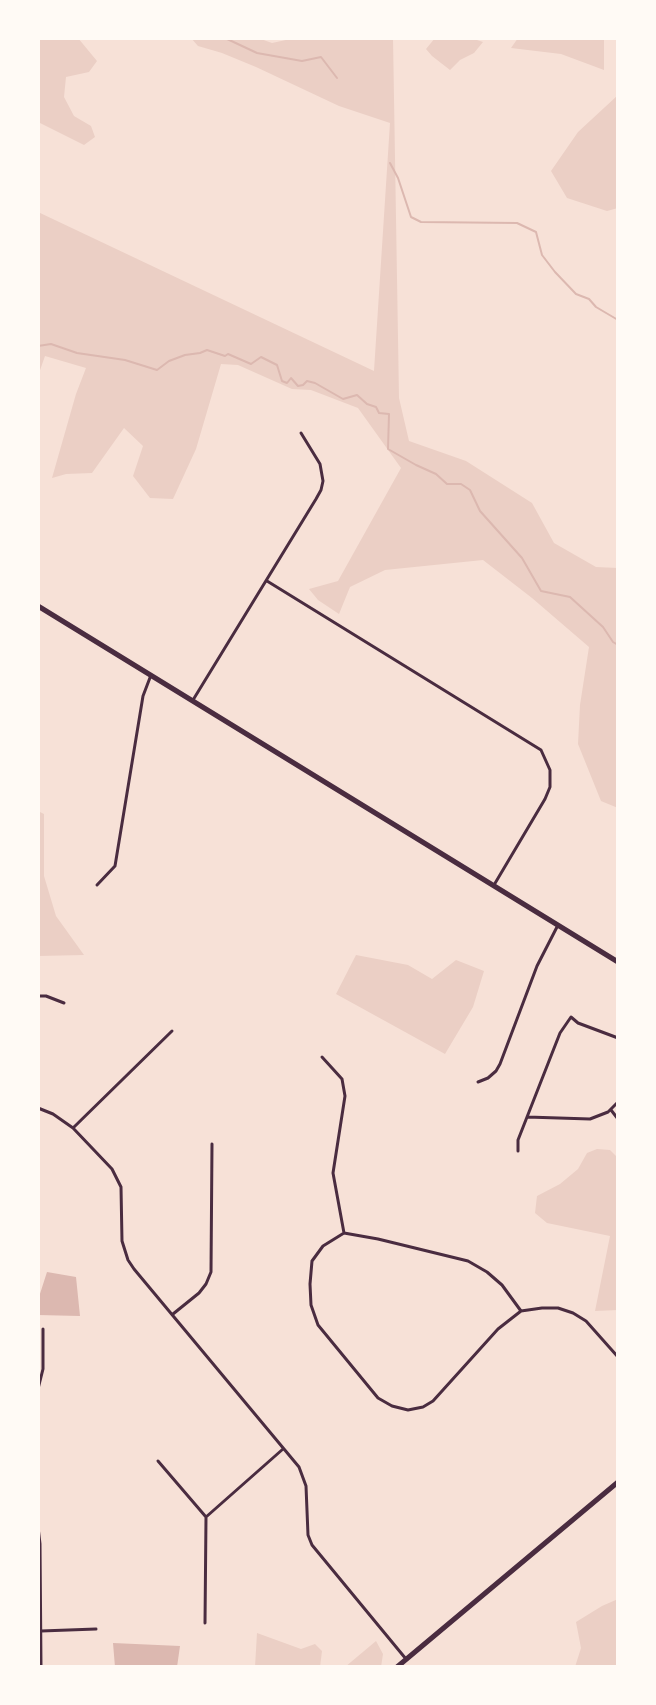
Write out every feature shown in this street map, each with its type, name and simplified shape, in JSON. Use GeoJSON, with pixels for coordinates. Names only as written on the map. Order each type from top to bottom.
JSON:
{"type":"FeatureCollection","features":[{"type":"Feature","properties":{"kind":"main road"},"geometry":{"type":"LineString","coordinates":[[38,606],[618,962]]}},
{"type":"Feature","properties":{"kind":"main road"},"geometry":{"type":"LineString","coordinates":[[397,1667],[618,1482]]}},
{"type":"Feature","properties":{"kind":"street"},"geometry":{"type":"LineString","coordinates":[[193,700],[316,499],[323,481],[320,464],[301,433]]}},
{"type":"Feature","properties":{"kind":"street"},"geometry":{"type":"LineString","coordinates":[[267,581],[541,750],[550,770],[550,787],[494,885]]}},
{"type":"Feature","properties":{"kind":"street"},"geometry":{"type":"LineString","coordinates":[[97,885],[115,866],[143,696],[151,675]]}},
{"type":"Feature","properties":{"kind":"street"},"geometry":{"type":"LineString","coordinates":[[478,1082],[488,1078],[500,1064],[537,966],[558,925]]}},
{"type":"Feature","properties":{"kind":"street"},"geometry":{"type":"LineString","coordinates":[[38,996],[64,1003]]}},
{"type":"Feature","properties":{"kind":"street"},"geometry":{"type":"LineString","coordinates":[[518,1151],[518,1140],[560,1033],[571,1017],[578,1023],[618,1038]]}},
{"type":"Feature","properties":{"kind":"street"},"geometry":{"type":"LineString","coordinates":[[73,1128],[172,1031]]}},
{"type":"Feature","properties":{"kind":"street"},"geometry":{"type":"LineString","coordinates":[[322,1057],[342,1079],[345,1096],[333,1173],[344,1233]]}},
{"type":"Feature","properties":{"kind":"street"},"geometry":{"type":"LineString","coordinates":[[527,1117],[590,1119],[611,1110],[618,1102]]}},
{"type":"Feature","properties":{"kind":"street"},"geometry":{"type":"LineString","coordinates":[[38,1108],[73,1128],[117,1178],[122,1198],[122,1241],[134,1269],[299,1467],[306,1486],[308,1535],[312,1545],[406,1659]]}},
{"type":"Feature","properties":{"kind":"street"},"geometry":{"type":"LineString","coordinates":[[611,1110],[618,1119]]}},
{"type":"Feature","properties":{"kind":"street"},"geometry":{"type":"LineString","coordinates":[[173,1314],[199,1293],[211,1272],[212,1144]]}},
{"type":"Feature","properties":{"kind":"street"},"geometry":{"type":"LineString","coordinates":[[521,1311],[502,1285],[468,1261],[378,1239],[344,1233],[323,1246],[312,1261],[311,1305],[318,1325],[378,1398],[392,1406],[408,1410],[433,1401],[498,1329],[521,1311],[558,1308],[573,1313],[586,1321],[618,1357]]}},
{"type":"Feature","properties":{"kind":"street"},"geometry":{"type":"LineString","coordinates":[[38,1389],[43,1369],[43,1329]]}},
{"type":"Feature","properties":{"kind":"street"},"geometry":{"type":"LineString","coordinates":[[206,1517],[283,1449]]}},
{"type":"Feature","properties":{"kind":"street"},"geometry":{"type":"LineString","coordinates":[[158,1461],[206,1517],[205,1623]]}},
{"type":"Feature","properties":{"kind":"street"},"geometry":{"type":"LineString","coordinates":[[38,1527],[41,1667]]}},
{"type":"Feature","properties":{"kind":"street"},"geometry":{"type":"LineString","coordinates":[[41,1631],[96,1629]]}},
{"type":"Feature","properties":{"kind":"shaded area"},"geometry":{"type":"Polygon","coordinates":[[[38,38],[78,38],[97,61],[89,72],[66,77],[64,97],[74,116],[91,126],[95,137],[84,145],[38,122],[38,38]]]}},
{"type":"Feature","properties":{"kind":"shaded area"},"geometry":{"type":"Polygon","coordinates":[[[191,38],[258,38],[272,43],[295,38],[393,38],[399,398],[409,441],[466,461],[532,503],[554,543],[596,567],[618,568],[618,808],[601,801],[578,744],[580,705],[589,647],[483,560],[385,570],[350,587],[339,614],[318,600],[309,589],[338,581],[401,468],[358,408],[311,390],[292,389],[238,365],[221,364],[196,449],[173,499],[150,498],[133,476],[143,446],[124,428],[92,473],[52,478],[86,368],[45,356],[38,376],[38,212],[374,371],[390,123],[339,106],[256,67],[198,46],[191,38]]]}},
{"type":"Feature","properties":{"kind":"shaded area"},"geometry":{"type":"Polygon","coordinates":[[[435,38],[471,38],[483,42],[474,53],[450,70],[426,49],[435,38]]]}},
{"type":"Feature","properties":{"kind":"shaded area"},"geometry":{"type":"Polygon","coordinates":[[[518,38],[604,38],[604,70],[561,54],[511,48],[518,38]]]}},
{"type":"Feature","properties":{"kind":"shaded area"},"geometry":{"type":"Polygon","coordinates":[[[618,95],[618,208],[607,211],[567,198],[551,171],[578,132],[618,95]]]}},
{"type":"Feature","properties":{"kind":"shaded area"},"geometry":{"type":"Polygon","coordinates":[[[38,811],[44,814],[44,876],[56,916],[84,955],[38,956],[38,811]]]}},
{"type":"Feature","properties":{"kind":"shaded area"},"geometry":{"type":"Polygon","coordinates":[[[356,955],[408,965],[432,979],[456,960],[484,971],[473,1007],[445,1054],[336,994],[356,955]]]}},
{"type":"Feature","properties":{"kind":"shaded area"},"geometry":{"type":"Polygon","coordinates":[[[597,1149],[610,1150],[618,1158],[618,1310],[595,1311],[610,1236],[547,1223],[535,1213],[537,1196],[560,1184],[578,1169],[587,1153],[597,1149]]]}},
{"type":"Feature","properties":{"kind":"shaded area"},"geometry":{"type":"Polygon","coordinates":[[[47,1272],[76,1277],[80,1316],[38,1315],[38,1300],[47,1272]]]}},
{"type":"Feature","properties":{"kind":"shaded area"},"geometry":{"type":"Polygon","coordinates":[[[618,1599],[618,1667],[575,1667],[581,1648],[576,1622],[618,1599]]]}},
{"type":"Feature","properties":{"kind":"shaded area"},"geometry":{"type":"Polygon","coordinates":[[[257,1633],[301,1649],[315,1644],[322,1651],[320,1667],[255,1667],[257,1633]]]}},
{"type":"Feature","properties":{"kind":"shaded area"},"geometry":{"type":"Polygon","coordinates":[[[376,1641],[383,1654],[381,1667],[345,1667],[376,1641]]]}},
{"type":"Feature","properties":{"kind":"shaded area"},"geometry":{"type":"Polygon","coordinates":[[[113,1643],[180,1646],[177,1667],[115,1667],[113,1643]]]}},
{"type":"Feature","properties":{"kind":"waterway"},"geometry":{"type":"LineString","coordinates":[[225,38],[257,53],[302,61],[321,57],[337,78]]}},
{"type":"Feature","properties":{"kind":"waterway"},"geometry":{"type":"LineString","coordinates":[[390,163],[411,217],[421,222],[517,223],[536,232],[542,255],[555,272],[576,294],[589,299],[618,320]]}},
{"type":"Feature","properties":{"kind":"waterway"},"geometry":{"type":"LineString","coordinates":[[38,346],[51,344],[77,353],[125,360],[157,370],[169,361],[207,350],[225,356],[228,354],[251,364],[261,357],[277,365],[282,381],[287,383],[291,378],[298,386],[307,381],[315,383],[343,399],[357,395],[376,407],[379,413],[389,414],[388,449],[436,474],[447,484],[461,484],[470,490],[480,511],[522,558],[541,591],[570,597],[618,645]]}}]}
